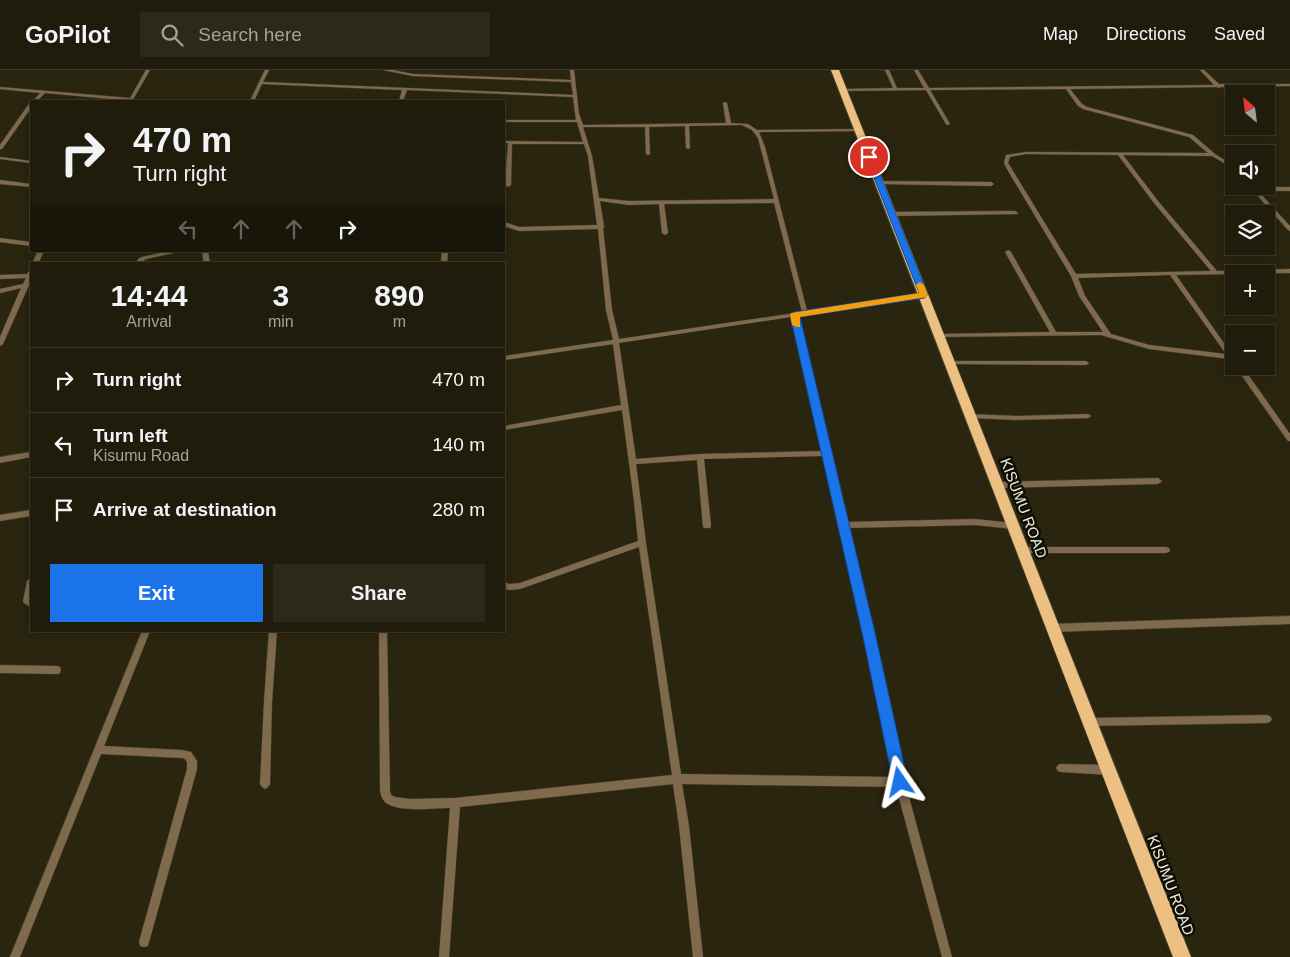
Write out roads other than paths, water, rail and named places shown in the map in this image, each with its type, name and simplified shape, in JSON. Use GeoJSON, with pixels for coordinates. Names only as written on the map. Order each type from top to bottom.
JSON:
{"type":"FeatureCollection","features":[{"type":"Feature","properties":{"kind":"highway","name":"KISUMU ROAD"},"geometry":{"type":"LineString","coordinates":[[835,70],[1182,957]]}},
{"type":"Feature","properties":{"kind":"street"},"geometry":{"type":"LineString","coordinates":[[0,88],[131,100],[148,70]]}},
{"type":"Feature","properties":{"kind":"street"},"geometry":{"type":"LineString","coordinates":[[252,100],[267,70]]}},
{"type":"Feature","properties":{"kind":"street"},"geometry":{"type":"LineString","coordinates":[[385,70],[427,75],[572,80]]}},
{"type":"Feature","properties":{"kind":"street"},"geometry":{"type":"LineString","coordinates":[[427,75],[430,70]]}},
{"type":"Feature","properties":{"kind":"street"},"geometry":{"type":"LineString","coordinates":[[572,70],[574,96],[590,156],[601,227],[609,310],[616,341],[642,543],[686,845],[698,957]]}},
{"type":"Feature","properties":{"kind":"street"},"geometry":{"type":"LineString","coordinates":[[887,70],[896,90]]}},
{"type":"Feature","properties":{"kind":"street"},"geometry":{"type":"LineString","coordinates":[[916,70],[948,124]]}},
{"type":"Feature","properties":{"kind":"street"},"geometry":{"type":"LineString","coordinates":[[1202,70],[1219,87]]}},
{"type":"Feature","properties":{"kind":"street"},"geometry":{"type":"LineString","coordinates":[[261,83],[574,96]]}},
{"type":"Feature","properties":{"kind":"street"},"geometry":{"type":"LineString","coordinates":[[843,90],[1068,89],[1290,85]]}},
{"type":"Feature","properties":{"kind":"street"},"geometry":{"type":"LineString","coordinates":[[401,100],[405,89]]}},
{"type":"Feature","properties":{"kind":"street"},"geometry":{"type":"LineString","coordinates":[[1068,89],[1080,105],[1085,108],[1191,136],[1225,162]]}},
{"type":"Feature","properties":{"kind":"street"},"geometry":{"type":"LineString","coordinates":[[36,100],[44,92]]}},
{"type":"Feature","properties":{"kind":"street"},"geometry":{"type":"LineString","coordinates":[[725,103],[728,124]]}},
{"type":"Feature","properties":{"kind":"street"},"geometry":{"type":"LineString","coordinates":[[0,148],[30,106]]}},
{"type":"Feature","properties":{"kind":"street"},"geometry":{"type":"LineString","coordinates":[[505,121],[647,126],[750,125],[757,131],[763,147],[804,313]]}},
{"type":"Feature","properties":{"kind":"street"},"geometry":{"type":"LineString","coordinates":[[647,126],[648,154]]}},
{"type":"Feature","properties":{"kind":"street"},"geometry":{"type":"LineString","coordinates":[[687,126],[688,148]]}},
{"type":"Feature","properties":{"kind":"street"},"geometry":{"type":"LineString","coordinates":[[757,131],[859,130]]}},
{"type":"Feature","properties":{"kind":"street"},"geometry":{"type":"LineString","coordinates":[[508,186],[507,142],[586,143]]}},
{"type":"Feature","properties":{"kind":"street"},"geometry":{"type":"LineString","coordinates":[[1108,334],[1082,296],[1074,276],[1017,184],[1009,169],[1007,158],[1011,154],[1026,153],[1213,154]]}},
{"type":"Feature","properties":{"kind":"street"},"geometry":{"type":"LineString","coordinates":[[1119,154],[1156,202],[1216,273]]}},
{"type":"Feature","properties":{"kind":"street"},"geometry":{"type":"LineString","coordinates":[[0,158],[30,162]]}},
{"type":"Feature","properties":{"kind":"street"},"geometry":{"type":"LineString","coordinates":[[0,182],[30,186]]}},
{"type":"Feature","properties":{"kind":"street"},"geometry":{"type":"LineString","coordinates":[[880,183],[991,184]]}},
{"type":"Feature","properties":{"kind":"street"},"geometry":{"type":"LineString","coordinates":[[1275,189],[1290,189]]}},
{"type":"Feature","properties":{"kind":"street"},"geometry":{"type":"LineString","coordinates":[[1259,195],[1290,229]]}},
{"type":"Feature","properties":{"kind":"street"},"geometry":{"type":"LineString","coordinates":[[597,199],[628,203],[776,201]]}},
{"type":"Feature","properties":{"kind":"street"},"geometry":{"type":"LineString","coordinates":[[661,202],[665,232]]}},
{"type":"Feature","properties":{"kind":"street"},"geometry":{"type":"LineString","coordinates":[[892,214],[1014,213]]}},
{"type":"Feature","properties":{"kind":"street"},"geometry":{"type":"LineString","coordinates":[[505,224],[519,229],[601,227]]}},
{"type":"Feature","properties":{"kind":"street"},"geometry":{"type":"LineString","coordinates":[[0,240],[30,244]]}},
{"type":"Feature","properties":{"kind":"street"},"geometry":{"type":"LineString","coordinates":[[140,262],[144,258],[175,252]]}},
{"type":"Feature","properties":{"kind":"street"},"geometry":{"type":"LineString","coordinates":[[1008,252],[1054,333]]}},
{"type":"Feature","properties":{"kind":"street"},"geometry":{"type":"LineString","coordinates":[[1074,276],[1290,271]]}},
{"type":"Feature","properties":{"kind":"street"},"geometry":{"type":"LineString","coordinates":[[0,277],[30,274],[0,344]]}},
{"type":"Feature","properties":{"kind":"street"},"geometry":{"type":"LineString","coordinates":[[1172,274],[1225,349]]}},
{"type":"Feature","properties":{"kind":"street"},"geometry":{"type":"LineString","coordinates":[[0,291],[26,285]]}},
{"type":"Feature","properties":{"kind":"street"},"geometry":{"type":"LineString","coordinates":[[505,358],[924,295]]}},
{"type":"Feature","properties":{"kind":"street"},"geometry":{"type":"LineString","coordinates":[[794,315],[886,706],[900,782],[947,957]]}},
{"type":"Feature","properties":{"kind":"street"},"geometry":{"type":"LineString","coordinates":[[940,336],[1091,332],[1108,334],[1124,341],[1149,347],[1225,358]]}},
{"type":"Feature","properties":{"kind":"street"},"geometry":{"type":"LineString","coordinates":[[950,363],[1086,363]]}},
{"type":"Feature","properties":{"kind":"street"},"geometry":{"type":"LineString","coordinates":[[1244,375],[1290,440]]}},
{"type":"Feature","properties":{"kind":"street"},"geometry":{"type":"LineString","coordinates":[[505,428],[625,408]]}},
{"type":"Feature","properties":{"kind":"street"},"geometry":{"type":"LineString","coordinates":[[971,416],[1017,418],[1088,416]]}},
{"type":"Feature","properties":{"kind":"street"},"geometry":{"type":"LineString","coordinates":[[633,462],[700,457],[827,453]]}},
{"type":"Feature","properties":{"kind":"street"},"geometry":{"type":"LineString","coordinates":[[0,460],[30,455]]}},
{"type":"Feature","properties":{"kind":"street"},"geometry":{"type":"LineString","coordinates":[[700,457],[707,526]]}},
{"type":"Feature","properties":{"kind":"street"},"geometry":{"type":"LineString","coordinates":[[998,485],[1158,481]]}},
{"type":"Feature","properties":{"kind":"street"},"geometry":{"type":"LineString","coordinates":[[0,518],[30,513]]}},
{"type":"Feature","properties":{"kind":"street"},"geometry":{"type":"LineString","coordinates":[[844,525],[975,522],[1013,526]]}},
{"type":"Feature","properties":{"kind":"street"},"geometry":{"type":"LineString","coordinates":[[505,585],[520,586],[642,543]]}},
{"type":"Feature","properties":{"kind":"street"},"geometry":{"type":"LineString","coordinates":[[1022,550],[1166,550]]}},
{"type":"Feature","properties":{"kind":"street"},"geometry":{"type":"LineString","coordinates":[[30,586],[27,602],[30,604]]}},
{"type":"Feature","properties":{"kind":"street"},"geometry":{"type":"LineString","coordinates":[[1052,628],[1290,620]]}},
{"type":"Feature","properties":{"kind":"street"},"geometry":{"type":"LineString","coordinates":[[15,957],[146,632]]}},
{"type":"Feature","properties":{"kind":"street"},"geometry":{"type":"LineString","coordinates":[[265,784],[273,632]]}},
{"type":"Feature","properties":{"kind":"street"},"geometry":{"type":"LineString","coordinates":[[383,632],[385,791],[386,798],[394,802],[410,804],[455,803],[676,779],[900,782]]}},
{"type":"Feature","properties":{"kind":"street"},"geometry":{"type":"LineString","coordinates":[[0,669],[57,670]]}},
{"type":"Feature","properties":{"kind":"street"},"geometry":{"type":"LineString","coordinates":[[1089,722],[1268,719]]}},
{"type":"Feature","properties":{"kind":"street"},"geometry":{"type":"LineString","coordinates":[[99,750],[182,754],[188,756],[192,761],[192,769],[144,942]]}},
{"type":"Feature","properties":{"kind":"street"},"geometry":{"type":"LineString","coordinates":[[1061,768],[1109,770]]}},
{"type":"Feature","properties":{"kind":"street"},"geometry":{"type":"LineString","coordinates":[[444,957],[455,803]]}}]}
